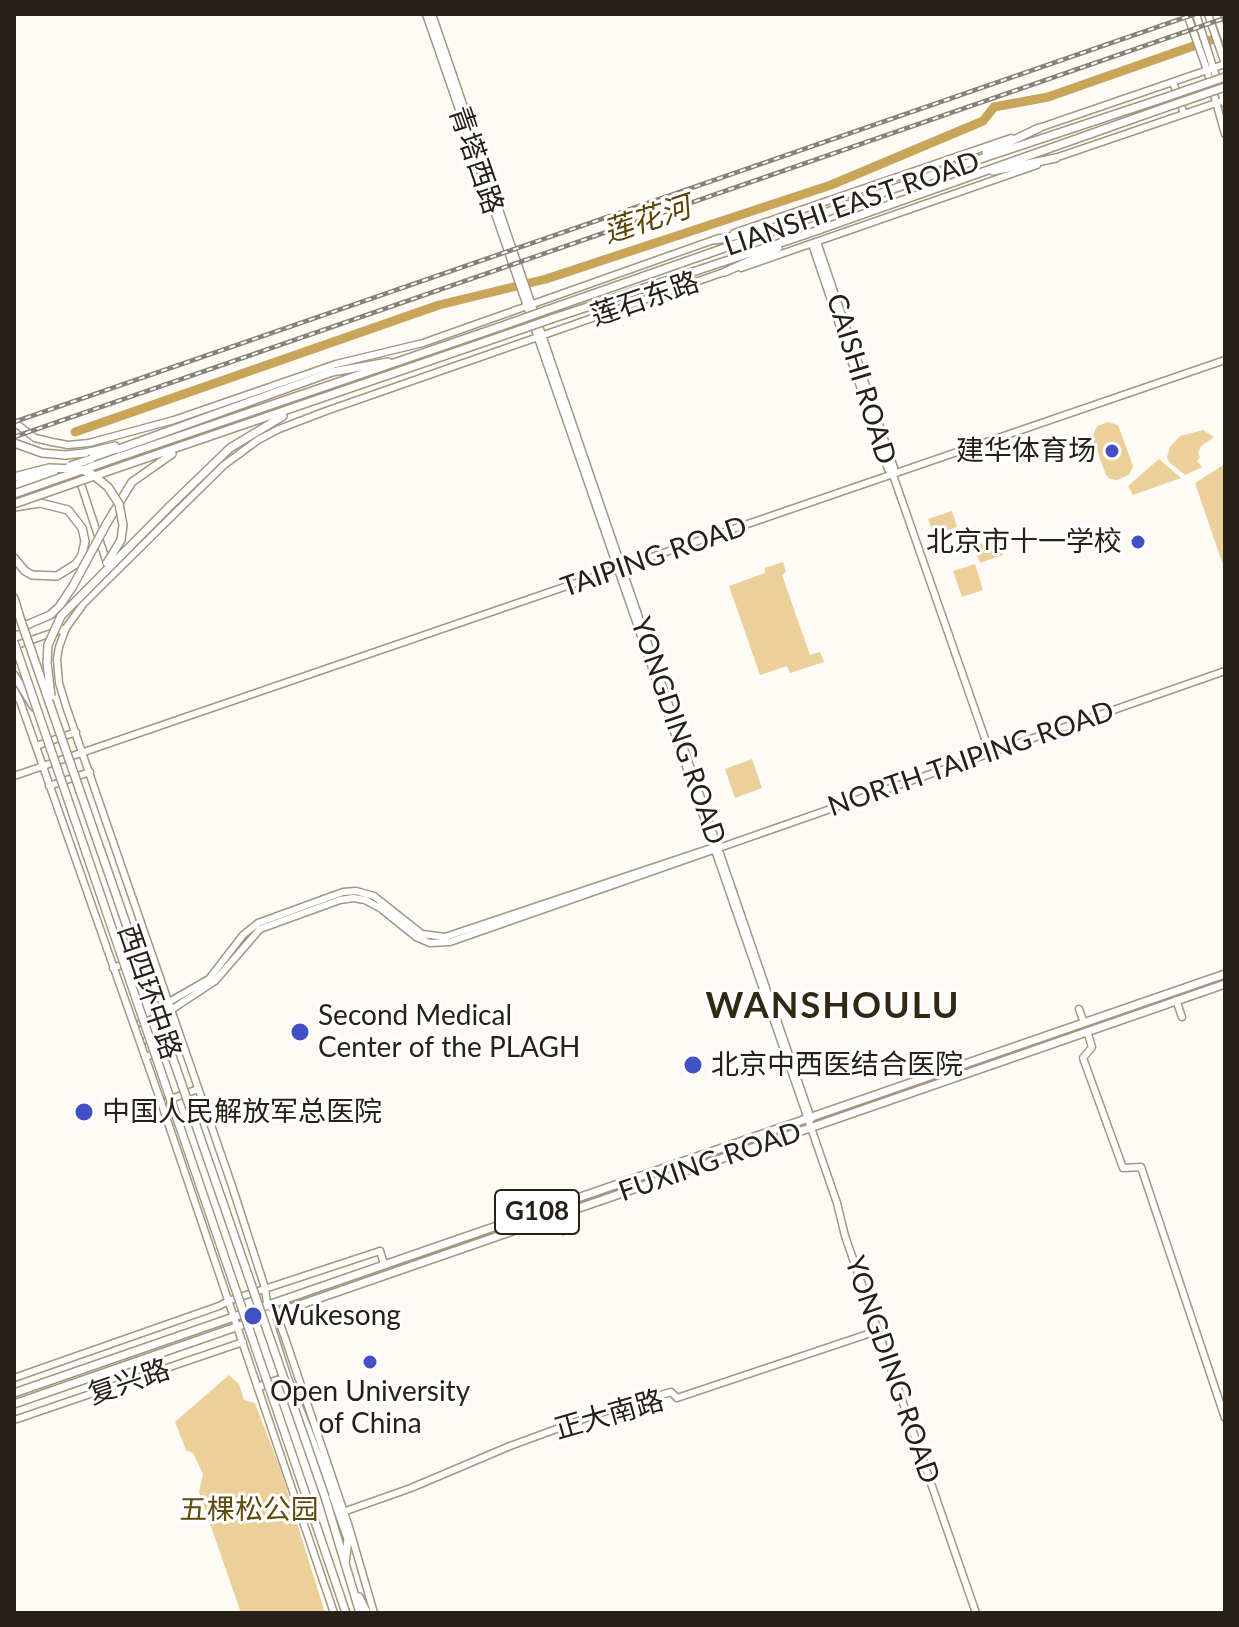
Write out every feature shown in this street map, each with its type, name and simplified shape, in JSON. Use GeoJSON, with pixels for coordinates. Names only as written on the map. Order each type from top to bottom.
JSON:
{"type":"FeatureCollection","features":[{"type":"Feature","properties":{"kind":"highway","name":"LIANSHI EAST ROAD"},"geometry":{"type":"LineString","coordinates":[[402,360],[1225,77]]}},
{"type":"Feature","properties":{"kind":"highway","name":"LIANSHI EAST ROAD"},"geometry":{"type":"LineString","coordinates":[[301,406],[807,234],[1225,87]]}},
{"type":"Feature","properties":{"kind":"highway"},"geometry":{"type":"LineString","coordinates":[[953,168],[1039,128]]}},
{"type":"Feature","properties":{"kind":"highway"},"geometry":{"type":"LineString","coordinates":[[963,177],[1056,158]]}},
{"type":"Feature","properties":{"kind":"highway"},"geometry":{"type":"LineString","coordinates":[[715,240],[792,224]]}},
{"type":"Feature","properties":{"kind":"highway"},"geometry":{"type":"LineString","coordinates":[[725,272],[807,234]]}},
{"type":"Feature","properties":{"kind":"highway"},"geometry":{"type":"LineString","coordinates":[[14,485],[88,456],[141,441],[332,372],[402,360]]}},
{"type":"Feature","properties":{"kind":"highway"},"geometry":{"type":"LineString","coordinates":[[14,494],[402,360]]}},
{"type":"Feature","properties":{"kind":"highway"},"geometry":{"type":"LineString","coordinates":[[14,506],[301,406]]}},
{"type":"Feature","properties":{"kind":"highway"},"geometry":{"type":"LineString","coordinates":[[52,710],[47,663],[52,631],[61,616],[230,448],[252,432],[301,406]]}},
{"type":"Feature","properties":{"kind":"highway"},"geometry":{"type":"LineString","coordinates":[[14,443],[42,453],[88,456]]}},
{"type":"Feature","properties":{"kind":"highway"},"geometry":{"type":"LineString","coordinates":[[14,627],[50,615],[59,607],[132,482],[158,461],[188,445]]}},
{"type":"Feature","properties":{"kind":"highway"},"geometry":{"type":"LineString","coordinates":[[14,477],[49,468],[79,469],[92,474],[108,487],[119,504],[123,525],[115,553],[97,578]]}},
{"type":"Feature","properties":{"kind":"highway"},"geometry":{"type":"LineString","coordinates":[[14,506],[40,503],[68,510],[82,528],[85,541],[76,564],[57,576],[43,577],[25,571],[14,558]]}},
{"type":"Feature","properties":{"kind":"highway","name":"西四环中路"},"geometry":{"type":"LineString","coordinates":[[14,598],[325,1497],[360,1613]]}},
{"type":"Feature","properties":{"kind":"highway","name":"西四环中路"},"geometry":{"type":"LineString","coordinates":[[14,644],[339,1589],[343,1613]]}},
{"type":"Feature","properties":{"kind":"highway"},"geometry":{"type":"LineString","coordinates":[[14,675],[39,715]]}},
{"type":"Feature","properties":{"kind":"highway","name":"FUXING ROAD"},"geometry":{"type":"LineString","coordinates":[[14,1393],[384,1264],[1085,1027],[1225,974]]}},
{"type":"Feature","properties":{"kind":"highway","name":"FUXING ROAD"},"geometry":{"type":"LineString","coordinates":[[1085,1027],[1225,984]]}},
{"type":"Feature","properties":{"kind":"highway","name":"FUXING ROAD"},"geometry":{"type":"LineString","coordinates":[[14,1404],[568,1212],[809,1122]]}},
{"type":"Feature","properties":{"kind":"highway"},"geometry":{"type":"LineString","coordinates":[[267,1304],[287,1377],[348,1539],[345,1564]]}},
{"type":"Feature","properties":{"kind":"highway"},"geometry":{"type":"LineString","coordinates":[[258,1387],[287,1377]]}},
{"type":"Feature","properties":{"kind":"highway"},"geometry":{"type":"LineString","coordinates":[[351,1583],[367,1613]]}},
{"type":"Feature","properties":{"kind":"street","name":"青塔西路"},"geometry":{"type":"LineString","coordinates":[[426,14],[520,281]]}},
{"type":"Feature","properties":{"kind":"street","name":"青塔西路"},"geometry":{"type":"LineString","coordinates":[[432,14],[540,335]]}},
{"type":"Feature","properties":{"kind":"street"},"geometry":{"type":"LineString","coordinates":[[1187,14],[1224,101]]}},
{"type":"Feature","properties":{"kind":"street"},"geometry":{"type":"LineString","coordinates":[[1196,14],[1211,54],[1215,103],[1225,134]]}},
{"type":"Feature","properties":{"kind":"street"},"geometry":{"type":"LineString","coordinates":[[1208,14],[1225,64]]}},
{"type":"Feature","properties":{"kind":"street"},"geometry":{"type":"LineString","coordinates":[[1216,14],[1225,39]]}},
{"type":"Feature","properties":{"kind":"street","name":"莲石东路"},"geometry":{"type":"LineString","coordinates":[[68,445],[89,443],[174,420],[336,364],[397,351],[1225,64]]}},
{"type":"Feature","properties":{"kind":"street"},"geometry":{"type":"LineString","coordinates":[[1173,82],[1184,114]]}},
{"type":"Feature","properties":{"kind":"street","name":"莲石东路"},"geometry":{"type":"LineString","coordinates":[[112,577],[224,465],[258,440],[298,421],[1224,101]]}},
{"type":"Feature","properties":{"kind":"street","name":"CAISHI ROAD"},"geometry":{"type":"LineString","coordinates":[[815,243],[888,469],[893,475],[990,753]]}},
{"type":"Feature","properties":{"kind":"street","name":"YONGDING ROAD"},"geometry":{"type":"LineString","coordinates":[[540,335],[837,1203],[877,1331],[976,1613]]}},
{"type":"Feature","properties":{"kind":"street","name":"TAIPING ROAD"},"geometry":{"type":"LineString","coordinates":[[42,766],[1225,360]]}},
{"type":"Feature","properties":{"kind":"street"},"geometry":{"type":"LineString","coordinates":[[14,422],[35,438],[68,445],[112,577]]}},
{"type":"Feature","properties":{"kind":"street","name":"西四环中路"},"geometry":{"type":"LineString","coordinates":[[112,577],[84,603],[66,628],[57,659],[59,683],[265,1288],[267,1304]]}},
{"type":"Feature","properties":{"kind":"street"},"geometry":{"type":"LineString","coordinates":[[14,644],[66,628]]}},
{"type":"Feature","properties":{"kind":"street","name":"NORTH TAIPING ROAD"},"geometry":{"type":"LineString","coordinates":[[133,1025],[171,1008],[209,979],[243,935],[261,921],[343,892],[369,894],[422,934],[445,937],[714,848],[1225,671]]}},
{"type":"Feature","properties":{"kind":"street","name":"西四环中路"},"geometry":{"type":"LineString","coordinates":[[14,690],[161,1102],[233,1316]]}},
{"type":"Feature","properties":{"kind":"street"},"geometry":{"type":"LineString","coordinates":[[36,746],[76,732]]}},
{"type":"Feature","properties":{"kind":"street"},"geometry":{"type":"LineString","coordinates":[[14,776],[42,766]]}},
{"type":"Feature","properties":{"kind":"street"},"geometry":{"type":"LineString","coordinates":[[49,786],[90,772]]}},
{"type":"Feature","properties":{"kind":"street"},"geometry":{"type":"LineString","coordinates":[[113,968],[152,954]]}},
{"type":"Feature","properties":{"kind":"street"},"geometry":{"type":"LineString","coordinates":[[1176,1000],[1182,1017]]}},
{"type":"Feature","properties":{"kind":"street"},"geometry":{"type":"LineString","coordinates":[[1079,1009],[1092,1047],[1083,1058],[1123,1168],[1141,1167],[1225,1418]]}},
{"type":"Feature","properties":{"kind":"street"},"geometry":{"type":"LineString","coordinates":[[140,1043],[178,1030]]}},
{"type":"Feature","properties":{"kind":"street"},"geometry":{"type":"LineString","coordinates":[[145,1057],[183,1044]]}},
{"type":"Feature","properties":{"kind":"street"},"geometry":{"type":"LineString","coordinates":[[161,1102],[198,1089]]}},
{"type":"Feature","properties":{"kind":"street"},"geometry":{"type":"LineString","coordinates":[[563,1231],[568,1212]]}},
{"type":"Feature","properties":{"kind":"street"},"geometry":{"type":"LineString","coordinates":[[265,1288],[380,1251],[384,1264]]}},
{"type":"Feature","properties":{"kind":"street","name":"复兴路"},"geometry":{"type":"LineString","coordinates":[[14,1378],[265,1288]]}},
{"type":"Feature","properties":{"kind":"street"},"geometry":{"type":"LineString","coordinates":[[272,1315],[343,1512],[374,1613]]}},
{"type":"Feature","properties":{"kind":"street"},"geometry":{"type":"LineString","coordinates":[[233,1316],[334,1613]]}},
{"type":"Feature","properties":{"kind":"street","name":"正大南路"},"geometry":{"type":"LineString","coordinates":[[343,1512],[600,1413],[671,1392],[677,1398],[877,1331]]}},
{"type":"Feature","properties":{"kind":"street","name":"复兴路"},"geometry":{"type":"LineString","coordinates":[[14,1420],[243,1342]]}},
{"type":"Feature","properties":{"kind":"green space","name":"建华体育场"},"geometry":{"type":"Polygon","coordinates":[[[1108,422],[1118,425],[1133,466],[1129,475],[1117,480],[1106,475],[1092,437],[1097,426],[1108,422]]]}},
{"type":"Feature","properties":{"kind":"green space"},"geometry":{"type":"Polygon","coordinates":[[[1203,430],[1214,437],[1201,446],[1198,453],[1200,457],[1197,461],[1202,467],[1185,475],[1169,462],[1170,447],[1180,436],[1203,430]]]}},
{"type":"Feature","properties":{"kind":"green space"},"geometry":{"type":"Polygon","coordinates":[[[1159,459],[1181,478],[1133,495],[1128,486],[1159,459]]]}},
{"type":"Feature","properties":{"kind":"green space"},"geometry":{"type":"Polygon","coordinates":[[[1225,464],[1225,571],[1195,483],[1225,464]]]}},
{"type":"Feature","properties":{"kind":"green space"},"geometry":{"type":"Polygon","coordinates":[[[952,511],[957,527],[934,535],[928,519],[952,511]]]}},
{"type":"Feature","properties":{"kind":"green space"},"geometry":{"type":"Polygon","coordinates":[[[998,538],[1003,555],[980,563],[974,546],[998,538]]]}},
{"type":"Feature","properties":{"kind":"green space"},"geometry":{"type":"Polygon","coordinates":[[[783,562],[786,572],[782,575],[810,655],[820,652],[824,662],[790,673],[787,666],[760,675],[729,586],[765,573],[765,568],[783,562]]]}},
{"type":"Feature","properties":{"kind":"green space"},"geometry":{"type":"Polygon","coordinates":[[[975,564],[983,590],[962,597],[953,571],[975,564]]]}},
{"type":"Feature","properties":{"kind":"green space"},"geometry":{"type":"Polygon","coordinates":[[[752,759],[762,788],[735,798],[725,769],[752,759]]]}},
{"type":"Feature","properties":{"kind":"green space","name":"五棵松公园"},"geometry":{"type":"Polygon","coordinates":[[[229,1375],[239,1384],[244,1400],[255,1403],[280,1468],[325,1613],[241,1613],[199,1492],[203,1474],[193,1453],[186,1450],[175,1422],[229,1375]]]}},
{"type":"Feature","properties":{"kind":"waterway","name":"莲花河"},"geometry":{"type":"LineString","coordinates":[[75,432],[439,305],[546,279],[831,185],[983,121],[994,107],[1048,97],[1222,36]]}},
{"type":"Feature","properties":{"kind":"railway"},"geometry":{"type":"LineString","coordinates":[[14,422],[1195,14]]}},
{"type":"Feature","properties":{"kind":"railway"},"geometry":{"type":"LineString","coordinates":[[14,437],[1225,18]]}},
{"type":"Feature","properties":{"kind":"place","name":"建华体育场"},"geometry":{"type":"Point","coordinates":[1112,451]}},
{"type":"Feature","properties":{"kind":"place","name":"北京市十一学校"},"geometry":{"type":"Point","coordinates":[1138,542]}},
{"type":"Feature","properties":{"kind":"place","name":"Second Medical Center of the PLAGH"},"geometry":{"type":"Point","coordinates":[300,1032]}},
{"type":"Feature","properties":{"kind":"place","name":"北京中西医结合医院"},"geometry":{"type":"Point","coordinates":[693,1065]}},
{"type":"Feature","properties":{"kind":"place","name":"中国人民解放军总医院"},"geometry":{"type":"Point","coordinates":[84,1112]}},
{"type":"Feature","properties":{"kind":"place","name":"Wukesong"},"geometry":{"type":"Point","coordinates":[253,1316]}},
{"type":"Feature","properties":{"kind":"place","name":"Open University of China"},"geometry":{"type":"Point","coordinates":[370,1362]}},
{"type":"Feature","properties":{"kind":"district","name":"WANSHOULU"},"geometry":{"type":"Point","coordinates":[833,1006]}}]}
